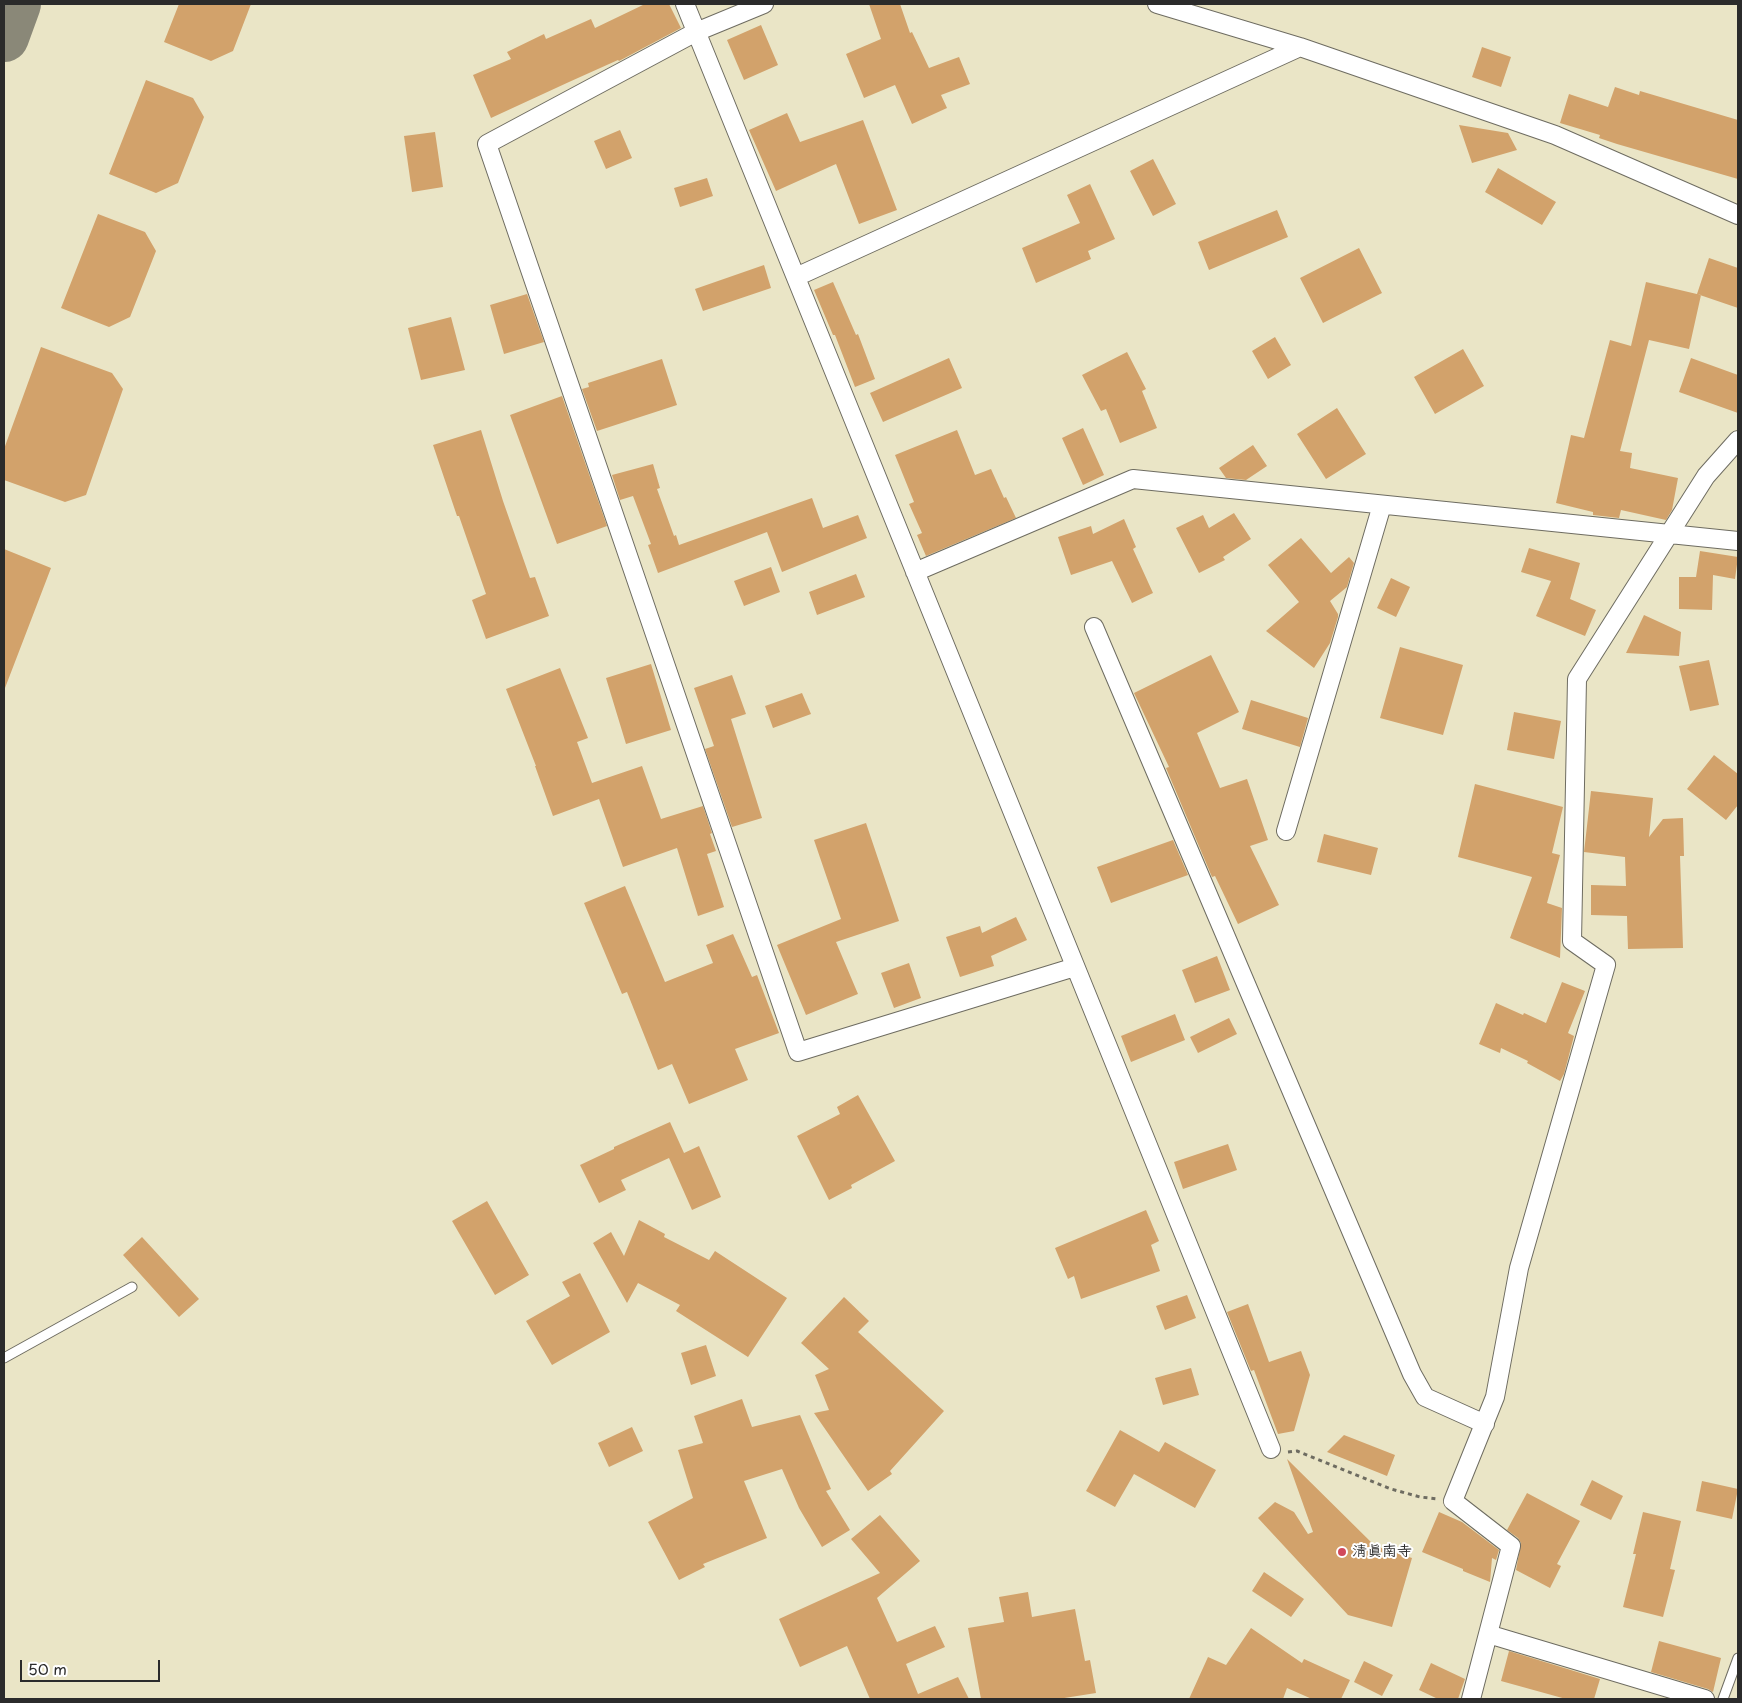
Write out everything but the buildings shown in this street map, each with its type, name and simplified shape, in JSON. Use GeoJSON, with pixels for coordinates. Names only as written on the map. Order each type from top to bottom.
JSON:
{"type":"FeatureCollection","features":[{"type":"Feature","properties":{"kind":"street"},"geometry":{"type":"LineString","coordinates":[[685,4],[1271,1449]]}},
{"type":"Feature","properties":{"kind":"street"},"geometry":{"type":"LineString","coordinates":[[764,4],[696,32],[487,144],[798,1052],[1075,967]]}},
{"type":"Feature","properties":{"kind":"street"},"geometry":{"type":"LineString","coordinates":[[1157,4],[1300,47],[1555,136],[1738,215]]}},
{"type":"Feature","properties":{"kind":"street"},"geometry":{"type":"LineString","coordinates":[[796,277],[1300,47]]}},
{"type":"Feature","properties":{"kind":"street"},"geometry":{"type":"LineString","coordinates":[[1472,1699],[1511,1546],[1453,1501],[1495,1397],[1519,1268],[1606,965],[1572,941],[1577,679],[1706,476],[1738,440]]}},
{"type":"Feature","properties":{"kind":"street"},"geometry":{"type":"LineString","coordinates":[[915,572],[1133,479],[1738,541]]}},
{"type":"Feature","properties":{"kind":"street"},"geometry":{"type":"LineString","coordinates":[[1286,831],[1382,505]]}},
{"type":"Feature","properties":{"kind":"street"},"geometry":{"type":"LineString","coordinates":[[1094,627],[1412,1374],[1425,1397],[1485,1424]]}},
{"type":"Feature","properties":{"kind":"street"},"geometry":{"type":"LineString","coordinates":[[1488,1634],[1705,1699]]}},
{"type":"Feature","properties":{"kind":"lane"},"geometry":{"type":"LineString","coordinates":[[4,1358],[132,1287]]}},
{"type":"Feature","properties":{"kind":"lane"},"geometry":{"type":"LineString","coordinates":[[1723,1699],[1738,1658]]}},
{"type":"Feature","properties":{"kind":"path"},"geometry":{"type":"LineString","coordinates":[[1271,1449],[1280,1453],[1297,1451],[1391,1489],[1420,1497],[1453,1501]]}},
{"type":"Feature","properties":{"kind":"taxiway"},"geometry":{"type":"LineString","coordinates":[[4,37],[16,4]]}},
{"type":"Feature","properties":{"kind":"place","name":"清真南寺"},"geometry":{"type":"Point","coordinates":[1342,1552]}}]}
